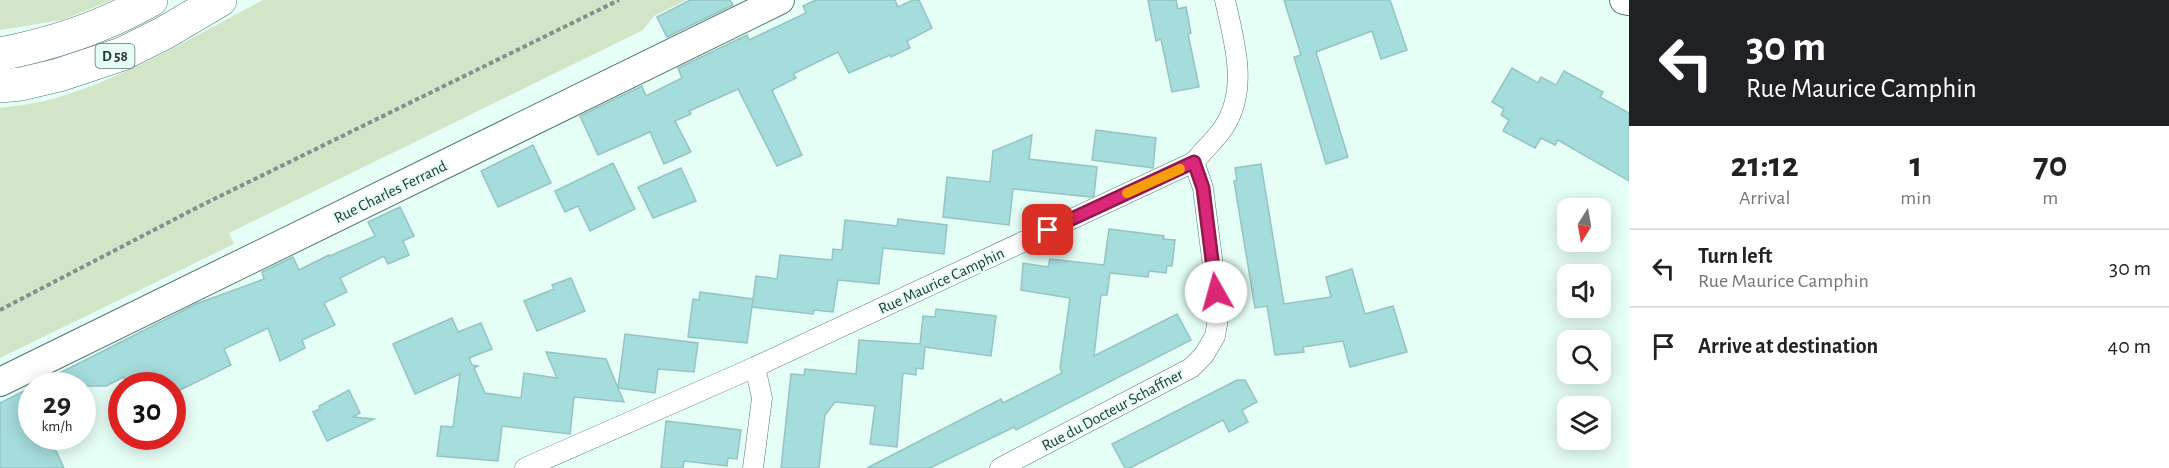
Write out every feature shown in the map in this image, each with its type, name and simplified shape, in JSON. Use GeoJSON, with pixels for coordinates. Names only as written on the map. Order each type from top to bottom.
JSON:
{"type":"FeatureCollection","features":[{"type":"Feature","properties":{"kind":"highway","name":"D 58"},"geometry":{"type":"LineString","coordinates":[[0,54],[60,39],[126,14],[152,0]]}},
{"type":"Feature","properties":{"kind":"highway","name":"D 58"},"geometry":{"type":"LineString","coordinates":[[0,86],[21,84],[59,75],[122,54],[220,0]]}},
{"type":"Feature","properties":{"kind":"street","name":"Rue Charles Ferrand"},"geometry":{"type":"LineString","coordinates":[[0,382],[780,0]]}},
{"type":"Feature","properties":{"kind":"street","name":"Rue Maurice Camphin"},"geometry":{"type":"LineString","coordinates":[[525,468],[755,367],[1194,162],[1225,126],[1238,92],[1238,55],[1225,0]]}},
{"type":"Feature","properties":{"kind":"street"},"geometry":{"type":"LineString","coordinates":[[1624,0],[1629,2]]}},
{"type":"Feature","properties":{"kind":"street","name":"Rue du Docteur Schaffner"},"geometry":{"type":"LineString","coordinates":[[1000,468],[1191,368],[1204,355],[1215,336],[1219,313],[1203,188],[1194,162]]}},
{"type":"Feature","properties":{"kind":"street"},"geometry":{"type":"LineString","coordinates":[[753,468],[762,398],[755,367]]}},
{"type":"Feature","properties":{"kind":"path"},"geometry":{"type":"LineString","coordinates":[[0,310],[202,205],[619,0]]}},
{"type":"Feature","properties":{"kind":"green space"},"geometry":{"type":"Polygon","coordinates":[[[0,0],[112,0],[62,20],[0,30],[0,0]]]}},
{"type":"Feature","properties":{"kind":"green space"},"geometry":{"type":"Polygon","coordinates":[[[263,0],[686,0],[654,16],[643,30],[229,233],[234,244],[0,358],[0,108],[45,101],[102,82],[130,70],[263,0]]]}},
{"type":"Feature","properties":{"kind":"building"},"geometry":{"type":"Polygon","coordinates":[[[690,0],[730,0],[733,5],[667,37],[657,17],[690,0]]]}},
{"type":"Feature","properties":{"kind":"building"},"geometry":{"type":"Polygon","coordinates":[[[816,0],[895,0],[898,7],[913,0],[919,0],[932,28],[907,41],[910,48],[891,57],[890,55],[849,73],[838,52],[793,74],[796,78],[772,90],[802,155],[777,166],[738,89],[689,111],[691,114],[675,121],[691,152],[664,164],[650,132],[598,155],[580,116],[642,86],[646,96],[682,78],[678,68],[747,35],[749,40],[806,13],[803,6],[816,0]]]}},
{"type":"Feature","properties":{"kind":"building"},"geometry":{"type":"Polygon","coordinates":[[[1148,0],[1176,0],[1178,9],[1186,7],[1191,33],[1188,34],[1199,87],[1172,92],[1161,39],[1156,41],[1148,0]]]}},
{"type":"Feature","properties":{"kind":"building"},"geometry":{"type":"Polygon","coordinates":[[[1284,0],[1390,0],[1407,50],[1381,59],[1372,31],[1316,52],[1348,157],[1326,164],[1294,57],[1301,55],[1284,0]]]}},
{"type":"Feature","properties":{"kind":"building"},"geometry":{"type":"Polygon","coordinates":[[[1512,68],[1538,83],[1541,77],[1556,85],[1564,71],[1603,92],[1600,97],[1629,113],[1629,181],[1558,140],[1555,145],[1541,138],[1535,148],[1503,131],[1509,120],[1501,115],[1504,109],[1492,102],[1512,68]]]}},
{"type":"Feature","properties":{"kind":"building"},"geometry":{"type":"Polygon","coordinates":[[[1096,130],[1156,138],[1153,168],[1092,160],[1096,130]]]}},
{"type":"Feature","properties":{"kind":"building"},"geometry":{"type":"Polygon","coordinates":[[[1032,135],[1029,159],[1097,167],[1094,196],[1013,189],[1009,225],[943,217],[947,177],[990,182],[993,151],[1032,135]]]}},
{"type":"Feature","properties":{"kind":"building"},"geometry":{"type":"Polygon","coordinates":[[[533,145],[551,183],[498,207],[481,171],[533,145]]]}},
{"type":"Feature","properties":{"kind":"building"},"geometry":{"type":"Polygon","coordinates":[[[613,163],[635,209],[590,231],[578,206],[565,212],[555,191],[613,163]]]}},
{"type":"Feature","properties":{"kind":"building"},"geometry":{"type":"Polygon","coordinates":[[[1261,164],[1284,304],[1331,297],[1326,277],[1352,269],[1365,314],[1393,306],[1407,352],[1350,367],[1343,341],[1303,347],[1304,352],[1275,355],[1267,306],[1255,308],[1234,181],[1237,180],[1235,168],[1261,164]]]}},
{"type":"Feature","properties":{"kind":"building"},"geometry":{"type":"Polygon","coordinates":[[[681,168],[696,201],[653,218],[638,187],[681,168]]]}},
{"type":"Feature","properties":{"kind":"building"},"geometry":{"type":"Polygon","coordinates":[[[400,207],[414,236],[403,241],[409,255],[388,264],[384,256],[340,278],[347,292],[324,303],[335,325],[302,340],[305,348],[280,361],[268,328],[224,349],[231,365],[186,387],[186,372],[108,372],[108,385],[96,386],[96,372],[62,372],[196,304],[264,279],[262,272],[293,257],[299,270],[375,236],[368,222],[400,207]]]}},
{"type":"Feature","properties":{"kind":"building"},"geometry":{"type":"Polygon","coordinates":[[[898,219],[947,225],[944,254],[883,248],[879,284],[838,280],[833,312],[814,310],[813,314],[752,307],[756,276],[777,279],[780,255],[832,260],[833,249],[842,250],[845,220],[897,226],[898,219]]]}},
{"type":"Feature","properties":{"kind":"building"},"geometry":{"type":"Polygon","coordinates":[[[1109,229],[1164,236],[1163,239],[1175,240],[1172,266],[1167,266],[1166,273],[1149,271],[1148,277],[1110,273],[1107,295],[1101,295],[1094,356],[1177,314],[1191,340],[1016,430],[1014,427],[930,468],[867,468],[1001,399],[1003,403],[1062,373],[1060,368],[1070,298],[1021,290],[1023,263],[1048,267],[1050,259],[1104,265],[1109,229]]]}},
{"type":"Feature","properties":{"kind":"building"},"geometry":{"type":"Polygon","coordinates":[[[571,278],[585,311],[537,331],[524,301],[554,289],[552,285],[571,278]]]}},
{"type":"Feature","properties":{"kind":"building"},"geometry":{"type":"Polygon","coordinates":[[[700,292],[753,299],[747,343],[688,337],[693,299],[699,300],[700,292]]]}},
{"type":"Feature","properties":{"kind":"building"},"geometry":{"type":"Polygon","coordinates":[[[936,309],[996,316],[991,356],[925,347],[923,369],[916,368],[916,375],[903,373],[897,447],[870,444],[875,406],[835,402],[825,415],[819,468],[781,468],[791,374],[804,375],[805,369],[856,374],[859,340],[920,344],[923,316],[935,317],[936,309]]]}},
{"type":"Feature","properties":{"kind":"building"},"geometry":{"type":"Polygon","coordinates":[[[452,318],[458,332],[481,323],[492,349],[469,358],[472,365],[478,366],[474,368],[485,393],[521,398],[524,373],[557,378],[546,352],[606,359],[624,402],[574,397],[570,434],[502,426],[498,461],[437,456],[441,426],[453,427],[460,374],[415,394],[393,344],[452,318]]]}},
{"type":"Feature","properties":{"kind":"building"},"geometry":{"type":"Polygon","coordinates":[[[625,334],[698,343],[694,372],[658,369],[655,393],[618,388],[625,334]]]}},
{"type":"Feature","properties":{"kind":"building"},"geometry":{"type":"Polygon","coordinates":[[[1237,380],[1245,380],[1257,402],[1242,410],[1248,422],[1229,432],[1223,420],[1130,468],[1125,468],[1112,444],[1237,380]]]}},
{"type":"Feature","properties":{"kind":"building"},"geometry":{"type":"Polygon","coordinates":[[[349,390],[360,413],[353,417],[374,419],[327,441],[313,412],[320,409],[319,406],[349,390]]]}},
{"type":"Feature","properties":{"kind":"building"},"geometry":{"type":"Polygon","coordinates":[[[18,394],[18,450],[56,450],[64,468],[0,468],[0,403],[18,394]]]}},
{"type":"Feature","properties":{"kind":"building"},"geometry":{"type":"Polygon","coordinates":[[[666,421],[741,430],[737,459],[728,458],[727,466],[684,461],[683,468],[661,468],[666,421]]]}},
{"type":"Feature","properties":{"kind":"slow traffic"},"geometry":{"type":"LineString","coordinates":[[1127,193],[1180,169]]}},
{"type":"Feature","properties":{"kind":"route"},"geometry":{"type":"LineString","coordinates":[[1048,230],[1194,162],[1203,188],[1216,292]]}}]}
